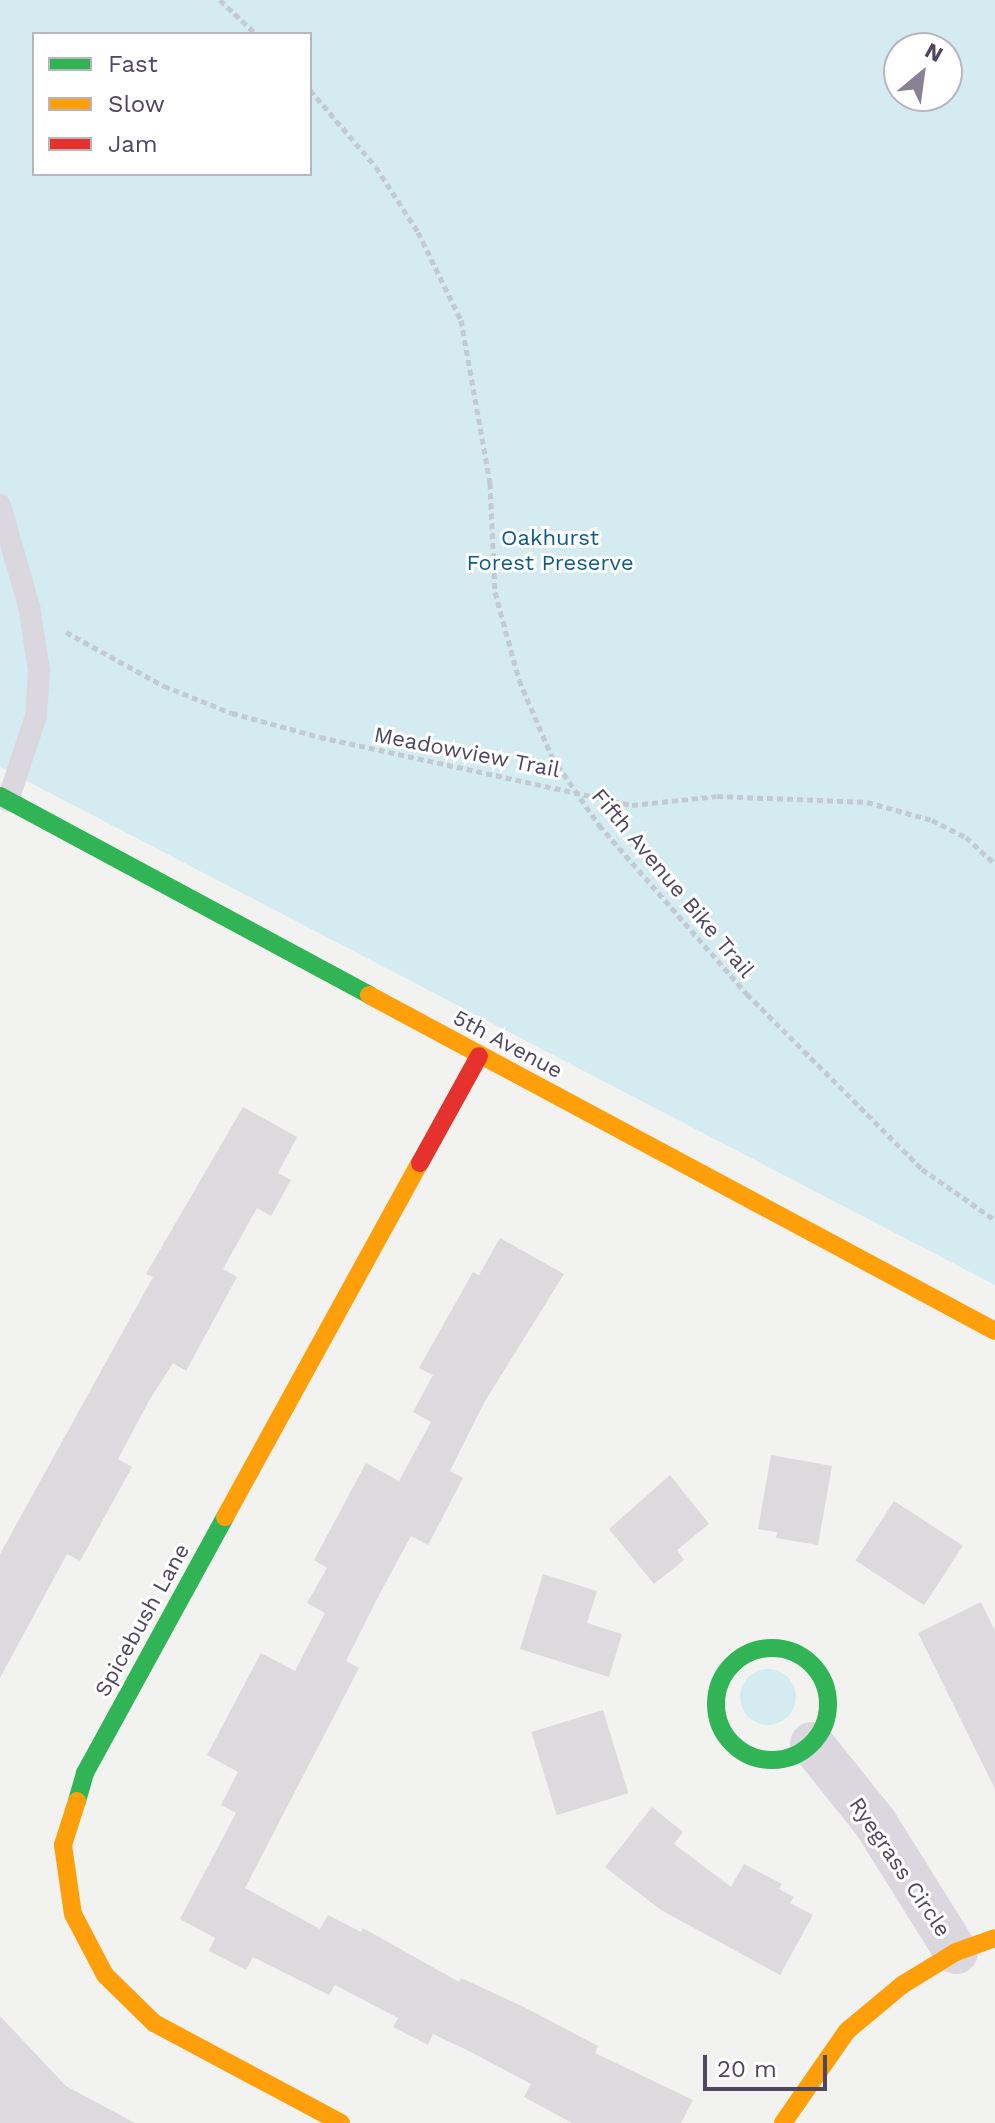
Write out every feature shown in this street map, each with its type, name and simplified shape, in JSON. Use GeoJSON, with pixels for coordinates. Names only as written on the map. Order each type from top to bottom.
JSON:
{"type":"FeatureCollection","features":[{"type":"Feature","properties":{"kind":"street","name":"5th Avenue"},"geometry":{"type":"LineString","coordinates":[[4,798],[995,1331]]}},
{"type":"Feature","properties":{"kind":"street","name":"Spicebush Lane"},"geometry":{"type":"LineString","coordinates":[[341,2123],[154,2023],[105,1975],[73,1914],[63,1845],[85,1773],[479,1056]]}},
{"type":"Feature","properties":{"kind":"street"},"geometry":{"type":"LineString","coordinates":[[756,1650],[793,1652],[809,1661],[828,1693],[823,1729],[812,1744],[797,1755],[761,1759],[729,1740],[716,1706],[727,1671],[756,1650]]}},
{"type":"Feature","properties":{"kind":"street","name":"Ryegrass Circle"},"geometry":{"type":"LineString","coordinates":[[812,1744],[976,1945]]}},
{"type":"Feature","properties":{"kind":"street"},"geometry":{"type":"LineString","coordinates":[[783,2123],[847,2031],[902,1985],[976,1945]]}},
{"type":"Feature","properties":{"kind":"lane"},"geometry":{"type":"LineString","coordinates":[[0,505],[29,606],[39,670],[36,716],[4,798]]}},
{"type":"Feature","properties":{"kind":"path"},"geometry":{"type":"LineString","coordinates":[[220,0],[254,32]]}},
{"type":"Feature","properties":{"kind":"path","name":"Fifth Avenue Bike Trail"},"geometry":{"type":"LineString","coordinates":[[312,92],[385,180],[418,232],[461,320],[490,483],[495,592],[519,680],[552,757],[574,789],[747,994],[922,1169],[995,1220]]}},
{"type":"Feature","properties":{"kind":"path","name":"Meadowview Trail"},"geometry":{"type":"LineString","coordinates":[[29,606],[110,659],[232,713],[478,775],[574,789],[632,805],[717,796],[867,802],[932,820],[966,837],[995,864]]}},
{"type":"Feature","properties":{"kind":"green space","name":"Oakhurst Forest Preserve"},"geometry":{"type":"Polygon","coordinates":[[[0,0],[995,0],[995,1285],[0,767],[0,0]]]}},
{"type":"Feature","properties":{"kind":"green space"},"geometry":{"type":"Polygon","coordinates":[[[768,1669],[788,1677],[796,1697],[788,1717],[768,1725],[748,1717],[740,1697],[748,1677],[768,1669]]]}},
{"type":"Feature","properties":{"kind":"building"},"geometry":{"type":"Polygon","coordinates":[[[243,1107],[297,1137],[278,1173],[291,1180],[271,1216],[257,1208],[223,1269],[237,1277],[186,1371],[173,1363],[150,1399],[118,1459],[132,1467],[80,1561],[67,1554],[0,1678],[0,1554],[153,1277],[146,1274],[243,1107]]]}},
{"type":"Feature","properties":{"kind":"building"},"geometry":{"type":"Polygon","coordinates":[[[500,1238],[564,1274],[484,1403],[450,1471],[463,1478],[428,1545],[411,1536],[379,1595],[346,1661],[359,1668],[245,1888],[320,1929],[328,1915],[361,1932],[363,1928],[459,1982],[461,1978],[524,2007],[598,2046],[595,2053],[693,2100],[681,2123],[572,2123],[524,2097],[531,2084],[471,2052],[433,2034],[428,2045],[393,2027],[398,2018],[335,1985],[329,1995],[253,1957],[246,1970],[209,1951],[215,1938],[180,1919],[236,1813],[221,1805],[238,1772],[207,1755],[261,1653],[295,1671],[325,1613],[307,1603],[327,1568],[314,1560],[366,1463],[399,1481],[431,1422],[413,1412],[433,1375],[419,1368],[473,1272],[479,1275],[500,1238]]]}},
{"type":"Feature","properties":{"kind":"building"},"geometry":{"type":"Polygon","coordinates":[[[771,1455],[832,1466],[818,1545],[776,1538],[777,1532],[758,1529],[771,1455]]]}},
{"type":"Feature","properties":{"kind":"building"},"geometry":{"type":"Polygon","coordinates":[[[670,1475],[709,1524],[677,1550],[684,1560],[654,1584],[609,1529],[670,1475]]]}},
{"type":"Feature","properties":{"kind":"building"},"geometry":{"type":"Polygon","coordinates":[[[894,1501],[963,1546],[924,1605],[855,1561],[894,1501]]]}},
{"type":"Feature","properties":{"kind":"building"},"geometry":{"type":"Polygon","coordinates":[[[543,1574],[597,1591],[587,1623],[622,1634],[609,1677],[520,1649],[543,1574]]]}},
{"type":"Feature","properties":{"kind":"building"},"geometry":{"type":"Polygon","coordinates":[[[981,1602],[995,1631],[995,1789],[918,1633],[981,1602]]]}},
{"type":"Feature","properties":{"kind":"building"},"geometry":{"type":"Polygon","coordinates":[[[603,1710],[628,1793],[557,1815],[531,1732],[603,1710]]]}},
{"type":"Feature","properties":{"kind":"building"},"geometry":{"type":"Polygon","coordinates":[[[652,1807],[683,1832],[674,1844],[731,1887],[744,1864],[782,1884],[779,1889],[794,1897],[790,1903],[813,1915],[780,1975],[661,1910],[605,1867],[652,1807]]]}},
{"type":"Feature","properties":{"kind":"building"},"geometry":{"type":"Polygon","coordinates":[[[0,2016],[66,2086],[135,2123],[0,2123],[0,2016]]]}},
{"type":"Feature","properties":{"kind":"traffic: fast"},"geometry":{"type":"LineString","coordinates":[[0,796],[369,995]]}},
{"type":"Feature","properties":{"kind":"traffic: fast"},"geometry":{"type":"LineString","coordinates":[[77,1801],[85,1773],[225,1517]]}},
{"type":"Feature","properties":{"kind":"traffic: fast"},"geometry":{"type":"LineString","coordinates":[[772,1648],[793,1653],[811,1665],[823,1683],[828,1704],[823,1725],[811,1743],[793,1755],[772,1760],[751,1755],[733,1743],[721,1725],[716,1704],[721,1683],[733,1665],[751,1653],[772,1648]]}},
{"type":"Feature","properties":{"kind":"traffic: slow"},"geometry":{"type":"LineString","coordinates":[[369,995],[995,1331]]}},
{"type":"Feature","properties":{"kind":"traffic: slow"},"geometry":{"type":"LineString","coordinates":[[225,1517],[420,1163]]}},
{"type":"Feature","properties":{"kind":"traffic: slow"},"geometry":{"type":"LineString","coordinates":[[77,1801],[63,1845],[73,1914],[105,1975],[154,2023],[341,2123]]}},
{"type":"Feature","properties":{"kind":"traffic: slow"},"geometry":{"type":"LineString","coordinates":[[783,2123],[847,2031],[902,1985],[956,1952],[995,1938]]}},
{"type":"Feature","properties":{"kind":"traffic: jam"},"geometry":{"type":"LineString","coordinates":[[420,1163],[479,1056]]}}]}
